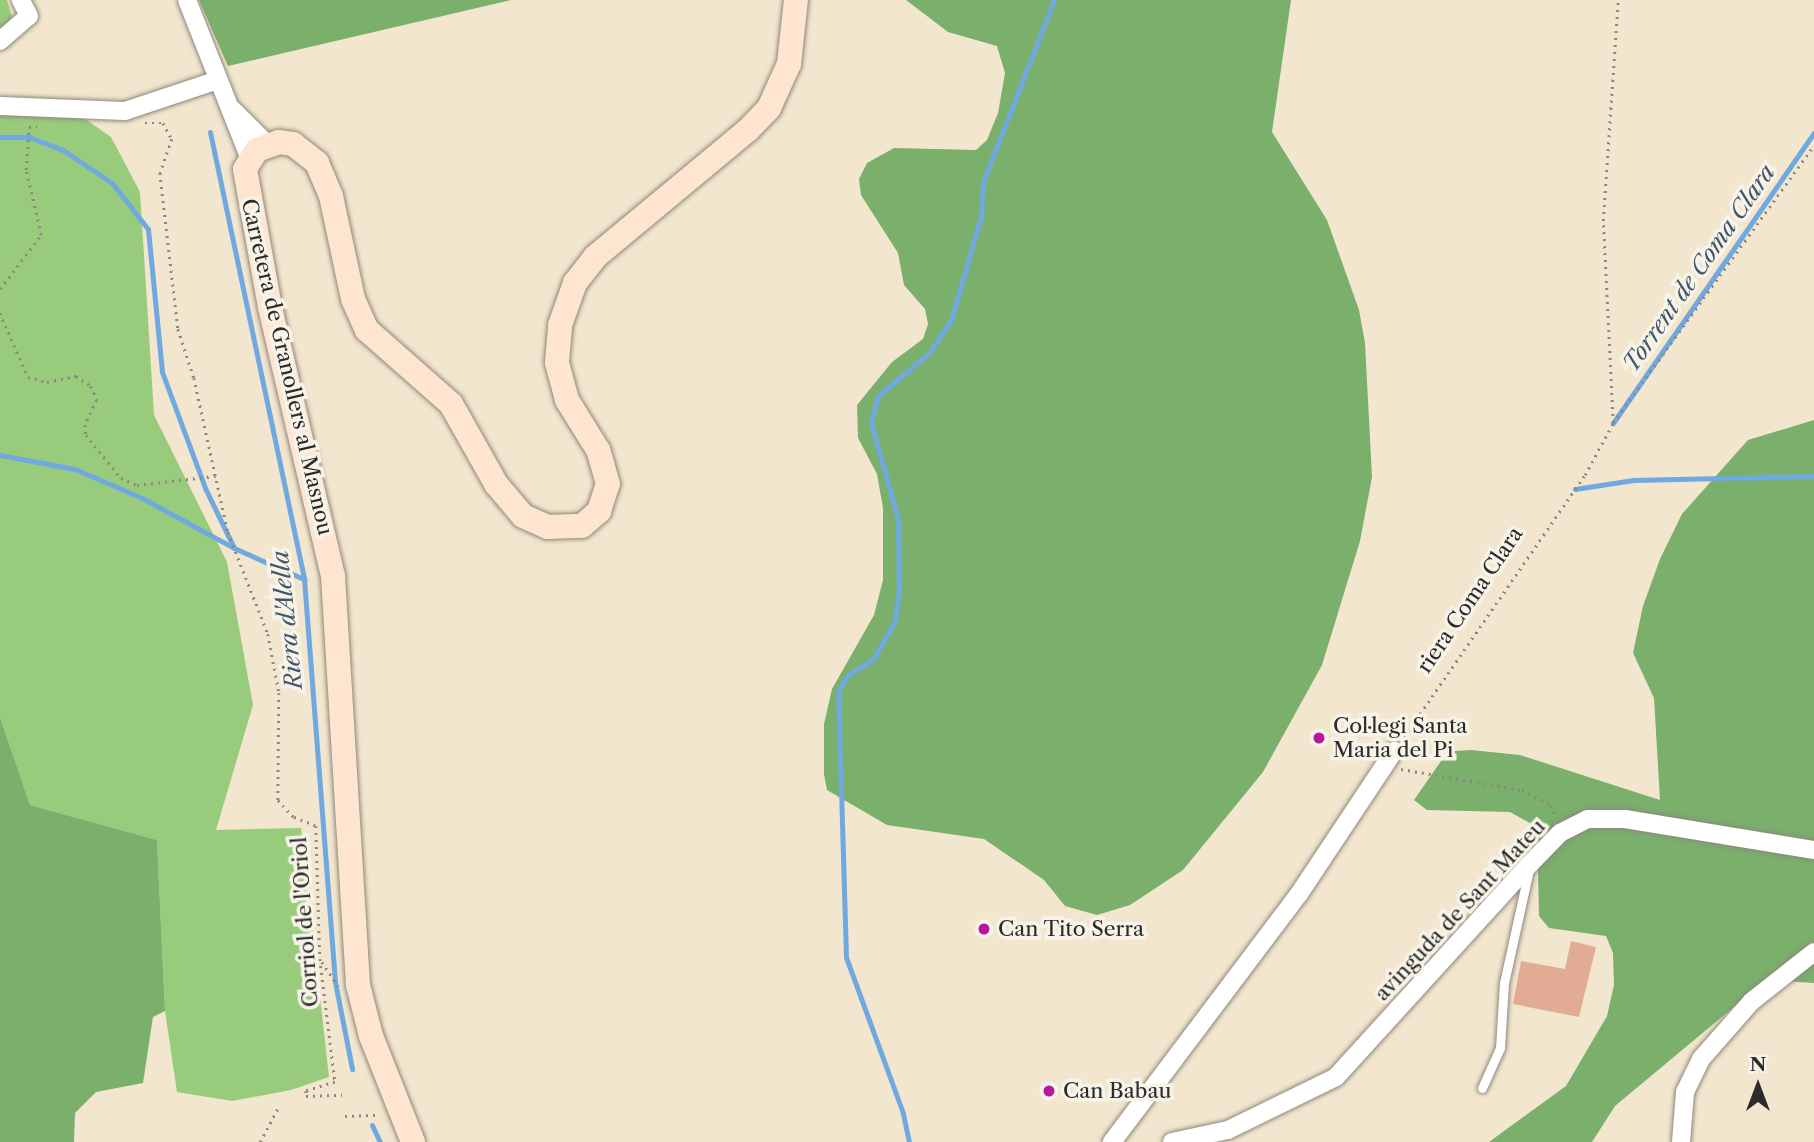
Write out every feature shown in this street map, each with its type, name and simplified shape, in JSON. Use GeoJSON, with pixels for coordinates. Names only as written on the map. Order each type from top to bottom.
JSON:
{"type":"FeatureCollection","features":[{"type":"Feature","properties":{"kind":"main road"},"geometry":{"type":"LineString","coordinates":[[258,152],[293,144],[317,163],[331,196],[353,299],[367,330],[451,404],[496,484],[523,516],[548,527],[582,526],[599,511],[608,484],[598,450],[567,400],[557,362],[566,306],[575,283],[595,257],[748,130],[769,108],[789,64],[796,0]]}},
{"type":"Feature","properties":{"kind":"main road","name":"Carretera de Granollers al Masnou"},"geometry":{"type":"LineString","coordinates":[[258,152],[245,169],[248,204],[333,576],[356,971],[371,1036],[413,1142]]}},
{"type":"Feature","properties":{"kind":"street"},"geometry":{"type":"LineString","coordinates":[[0,41],[29,16],[21,0]]}},
{"type":"Feature","properties":{"kind":"street"},"geometry":{"type":"LineString","coordinates":[[187,0],[227,104],[258,152]]}},
{"type":"Feature","properties":{"kind":"street"},"geometry":{"type":"LineString","coordinates":[[0,106],[125,111],[218,80]]}},
{"type":"Feature","properties":{"kind":"street"},"geometry":{"type":"LineString","coordinates":[[1112,1142],[1299,894],[1394,751]]}},
{"type":"Feature","properties":{"kind":"street","name":"avinguda de Sant Mateu"},"geometry":{"type":"LineString","coordinates":[[1172,1142],[1228,1130],[1336,1077],[1560,833],[1588,819],[1625,819],[1814,850]]}},
{"type":"Feature","properties":{"kind":"street"},"geometry":{"type":"LineString","coordinates":[[1681,1142],[1685,1092],[1701,1059],[1752,1001],[1814,952]]}},
{"type":"Feature","properties":{"kind":"lane"},"geometry":{"type":"LineString","coordinates":[[1482,1088],[1500,1048],[1504,982],[1530,864]]}},
{"type":"Feature","properties":{"kind":"path"},"geometry":{"type":"LineString","coordinates":[[1613,423],[1603,221],[1618,0]]}},
{"type":"Feature","properties":{"kind":"path"},"geometry":{"type":"LineString","coordinates":[[0,313],[28,377],[47,382],[76,376],[91,386],[97,400],[86,435],[121,478],[137,485],[215,475],[178,329],[171,278],[160,173],[172,139],[163,123],[136,122]]}},
{"type":"Feature","properties":{"kind":"path"},"geometry":{"type":"LineString","coordinates":[[0,289],[41,235],[26,170],[29,127],[43,125]]}},
{"type":"Feature","properties":{"kind":"path","name":"riera Coma Clara"},"geometry":{"type":"LineString","coordinates":[[1394,751],[1585,475],[1613,423],[1814,145]]}},
{"type":"Feature","properties":{"kind":"path","name":"Corriol de l'Oriol"},"geometry":{"type":"LineString","coordinates":[[215,475],[228,532],[268,634],[279,693],[278,800],[294,817],[316,826],[320,959],[335,1082],[306,1091],[306,1096],[342,1095]]}},
{"type":"Feature","properties":{"kind":"path"},"geometry":{"type":"LineString","coordinates":[[1384,766],[1522,790],[1551,804],[1560,833]]}},
{"type":"Feature","properties":{"kind":"path"},"geometry":{"type":"LineString","coordinates":[[260,1142],[278,1108]]}},
{"type":"Feature","properties":{"kind":"path"},"geometry":{"type":"LineString","coordinates":[[345,1116],[389,1115]]}},
{"type":"Feature","properties":{"kind":"green space"},"geometry":{"type":"Polygon","coordinates":[[[0,0],[7,0],[12,17],[0,28],[0,0]]]}},
{"type":"Feature","properties":{"kind":"green space"},"geometry":{"type":"Polygon","coordinates":[[[199,0],[511,0],[228,66],[199,0]]]}},
{"type":"Feature","properties":{"kind":"green space"},"geometry":{"type":"Polygon","coordinates":[[[906,0],[1291,0],[1272,132],[1327,220],[1359,310],[1365,343],[1372,477],[1360,541],[1322,665],[1263,772],[1183,870],[1130,905],[1097,915],[1065,906],[1044,880],[984,839],[887,825],[827,790],[824,774],[824,724],[832,689],[874,615],[883,580],[883,508],[877,474],[858,438],[857,405],[892,362],[923,339],[928,324],[925,309],[904,285],[898,253],[861,195],[859,179],[867,163],[894,148],[976,150],[987,140],[998,113],[1005,73],[997,46],[948,32],[906,0]]]}},
{"type":"Feature","properties":{"kind":"green space"},"geometry":{"type":"Polygon","coordinates":[[[0,111],[81,116],[111,137],[140,192],[154,415],[227,562],[253,705],[216,830],[301,828],[329,1077],[291,1090],[232,1101],[177,1092],[165,1011],[157,840],[30,805],[0,717],[0,111]]]}},
{"type":"Feature","properties":{"kind":"green space"},"geometry":{"type":"Polygon","coordinates":[[[1814,420],[1814,983],[1783,981],[1753,991],[1615,1106],[1592,1142],[1489,1142],[1566,1086],[1607,1016],[1614,985],[1613,953],[1606,936],[1549,928],[1539,916],[1537,827],[1510,812],[1427,810],[1414,800],[1441,761],[1455,751],[1471,750],[1520,755],[1660,800],[1654,698],[1633,653],[1643,606],[1660,559],[1682,514],[1748,440],[1814,420]]]}},
{"type":"Feature","properties":{"kind":"green space"},"geometry":{"type":"Polygon","coordinates":[[[0,717],[30,805],[157,840],[165,1011],[153,1017],[143,1083],[96,1092],[75,1113],[74,1142],[0,1142],[0,717]]]}},
{"type":"Feature","properties":{"kind":"building"},"geometry":{"type":"Polygon","coordinates":[[[1571,941],[1596,947],[1579,1017],[1513,1004],[1521,961],[1565,969],[1571,941]]]}},
{"type":"Feature","properties":{"kind":"waterway"},"geometry":{"type":"LineString","coordinates":[[909,1142],[903,1113],[846,957],[838,691],[847,676],[873,659],[895,621],[899,589],[898,519],[871,422],[878,396],[930,352],[951,320],[981,216],[983,182],[1054,0]]}},
{"type":"Feature","properties":{"kind":"waterway","name":"Riera d'Alella"},"geometry":{"type":"LineString","coordinates":[[210,132],[304,579],[335,982],[352,1069]]}},
{"type":"Feature","properties":{"kind":"waterway","name":"Torrent de Coma Clara"},"geometry":{"type":"LineString","coordinates":[[1613,423],[1814,133]]}},
{"type":"Feature","properties":{"kind":"waterway"},"geometry":{"type":"LineString","coordinates":[[0,137],[29,137],[63,150],[112,183],[148,229],[162,372],[206,490],[234,548],[304,579]]}},
{"type":"Feature","properties":{"kind":"waterway"},"geometry":{"type":"LineString","coordinates":[[0,455],[75,469],[142,498],[234,548]]}},
{"type":"Feature","properties":{"kind":"waterway"},"geometry":{"type":"LineString","coordinates":[[1575,489],[1633,480],[1814,476]]}},
{"type":"Feature","properties":{"kind":"waterway","name":"Riera d'Alella"},"geometry":{"type":"LineString","coordinates":[[372,1125],[380,1142]]}},
{"type":"Feature","properties":{"kind":"place","name":"Col·legi Santa Maria del Pi"},"geometry":{"type":"Point","coordinates":[1319,738]}},
{"type":"Feature","properties":{"kind":"place","name":"Can Tito Serra"},"geometry":{"type":"Point","coordinates":[984,929]}},
{"type":"Feature","properties":{"kind":"place","name":"Can Babau"},"geometry":{"type":"Point","coordinates":[1049,1091]}}]}
